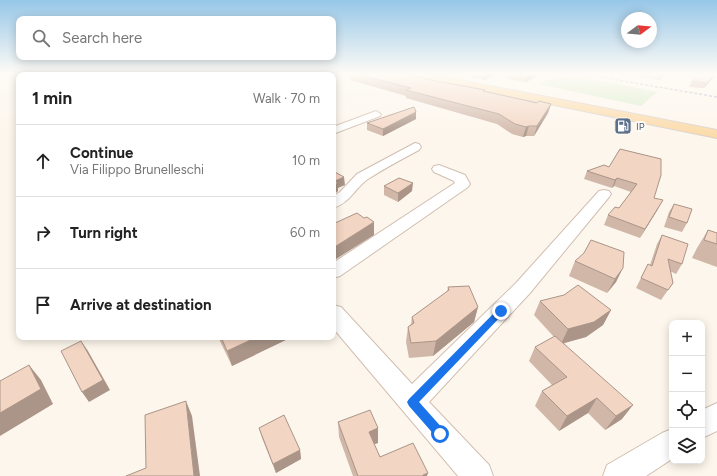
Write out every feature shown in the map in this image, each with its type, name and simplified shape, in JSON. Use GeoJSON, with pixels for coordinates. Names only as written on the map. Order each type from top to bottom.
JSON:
{"type":"FeatureCollection","features":[{"type":"Feature","properties":{"kind":"main road"},"geometry":{"type":"LineString","coordinates":[[527,95],[717,134]]}},
{"type":"Feature","properties":{"kind":"street"},"geometry":{"type":"LineString","coordinates":[[336,130],[376,114]]}},
{"type":"Feature","properties":{"kind":"street"},"geometry":{"type":"LineString","coordinates":[[336,201],[343,197],[362,177],[415,147]]}},
{"type":"Feature","properties":{"kind":"street"},"geometry":{"type":"LineString","coordinates":[[336,270],[463,184],[460,178],[439,169]]}},
{"type":"Feature","properties":{"kind":"street"},"geometry":{"type":"LineString","coordinates":[[412,402],[523,288],[604,194]]}},
{"type":"Feature","properties":{"kind":"street"},"geometry":{"type":"LineString","coordinates":[[336,316],[478,476]]}},
{"type":"Feature","properties":{"kind":"street"},"geometry":{"type":"LineString","coordinates":[[705,423],[717,416]]}},
{"type":"Feature","properties":{"kind":"street"},"geometry":{"type":"LineString","coordinates":[[618,476],[669,445]]}},
{"type":"Feature","properties":{"kind":"green space"},"geometry":{"type":"Polygon","coordinates":[[[591,95],[653,95],[641,106],[591,95]]]}},
{"type":"Feature","properties":{"kind":"building"},"geometry":{"type":"Polygon","coordinates":[[[426,95],[502,95],[537,103],[539,101],[551,104],[537,126],[526,127],[515,124],[499,114],[426,95]]]}},
{"type":"Feature","properties":{"kind":"building"},"geometry":{"type":"Polygon","coordinates":[[[414,107],[416,112],[383,129],[367,123],[414,107]]]}},
{"type":"Feature","properties":{"kind":"building"},"geometry":{"type":"Polygon","coordinates":[[[620,149],[661,159],[661,175],[654,198],[663,200],[645,229],[608,215],[615,207],[619,208],[637,184],[617,178],[615,180],[587,171],[604,165],[609,167],[620,149]]]}},
{"type":"Feature","properties":{"kind":"building"},"geometry":{"type":"Polygon","coordinates":[[[336,173],[344,177],[336,181],[336,173]]]}},
{"type":"Feature","properties":{"kind":"building"},"geometry":{"type":"Polygon","coordinates":[[[399,178],[413,183],[398,193],[384,186],[399,178]]]}},
{"type":"Feature","properties":{"kind":"building"},"geometry":{"type":"Polygon","coordinates":[[[674,204],[692,209],[687,223],[669,217],[674,204]]]}},
{"type":"Feature","properties":{"kind":"building"},"geometry":{"type":"Polygon","coordinates":[[[357,213],[374,222],[336,246],[336,223],[357,213]]]}},
{"type":"Feature","properties":{"kind":"building"},"geometry":{"type":"Polygon","coordinates":[[[708,230],[717,233],[717,244],[704,240],[708,230]]]}},
{"type":"Feature","properties":{"kind":"building"},"geometry":{"type":"Polygon","coordinates":[[[662,235],[688,244],[682,264],[668,259],[673,283],[668,290],[641,278],[648,264],[652,266],[662,235]]]}},
{"type":"Feature","properties":{"kind":"building"},"geometry":{"type":"Polygon","coordinates":[[[591,240],[624,252],[623,268],[615,279],[575,261],[584,253],[591,240]]]}},
{"type":"Feature","properties":{"kind":"building"},"geometry":{"type":"Polygon","coordinates":[[[578,285],[611,310],[594,322],[568,329],[540,301],[564,295],[578,285]]]}},
{"type":"Feature","properties":{"kind":"building"},"geometry":{"type":"Polygon","coordinates":[[[469,286],[478,307],[436,341],[411,343],[408,327],[414,323],[412,317],[449,290],[448,287],[469,286]]]}},
{"type":"Feature","properties":{"kind":"building"},"geometry":{"type":"Polygon","coordinates":[[[555,336],[633,405],[616,416],[597,398],[567,416],[542,391],[567,377],[535,347],[555,336]]]}},
{"type":"Feature","properties":{"kind":"building"},"geometry":{"type":"Polygon","coordinates":[[[222,340],[251,340],[227,351],[222,340]]]}},
{"type":"Feature","properties":{"kind":"building"},"geometry":{"type":"Polygon","coordinates":[[[81,341],[103,380],[82,392],[61,351],[81,341]]]}},
{"type":"Feature","properties":{"kind":"building"},"geometry":{"type":"Polygon","coordinates":[[[29,365],[41,389],[0,413],[0,381],[29,365]]]}},
{"type":"Feature","properties":{"kind":"building"},"geometry":{"type":"Polygon","coordinates":[[[186,401],[194,476],[126,476],[146,468],[145,415],[186,401]]]}},
{"type":"Feature","properties":{"kind":"building"},"geometry":{"type":"Polygon","coordinates":[[[370,410],[378,428],[369,432],[380,457],[413,443],[428,473],[423,476],[358,476],[338,422],[370,410]]]}},
{"type":"Feature","properties":{"kind":"building"},"geometry":{"type":"Polygon","coordinates":[[[284,415],[300,450],[273,464],[259,428],[284,415]]]}},
{"type":"Feature","properties":{"kind":"railway"},"geometry":{"type":"LineString","coordinates":[[707,95],[717,97]]}},
{"type":"Feature","properties":{"kind":"place","name":"IP"},"geometry":{"type":"Point","coordinates":[623,126]}},
{"type":"Feature","properties":{"kind":"route"},"geometry":{"type":"LineString","coordinates":[[440,434],[412,402],[501,311]]}}]}
